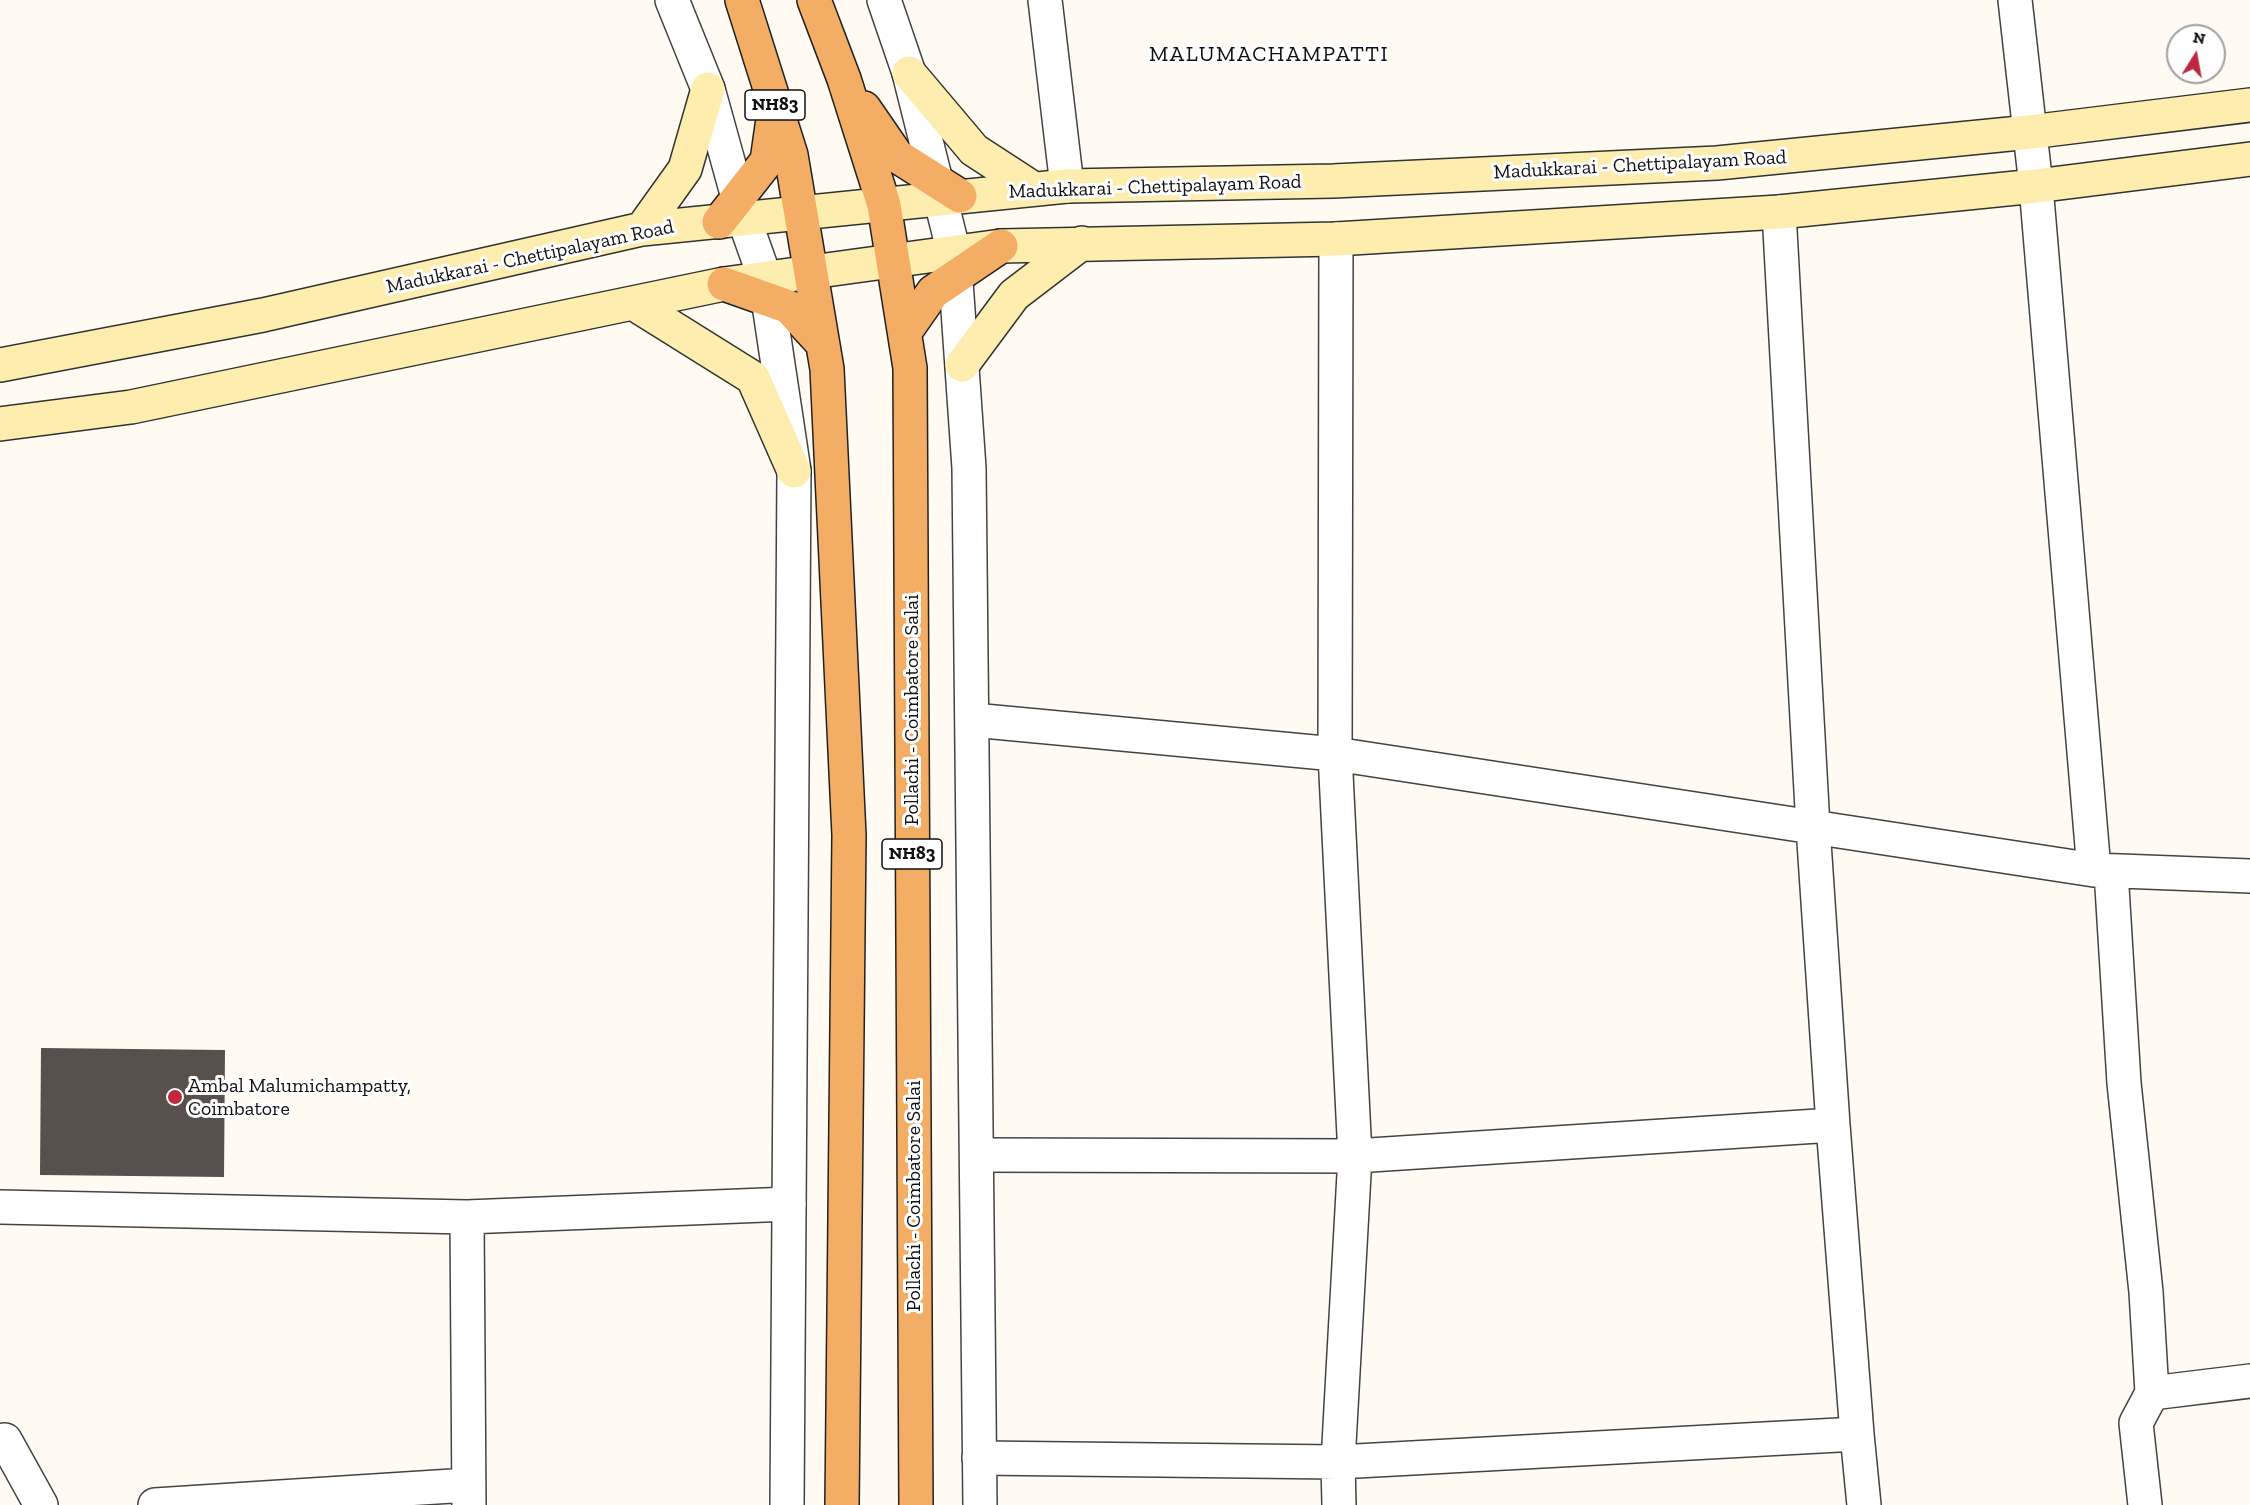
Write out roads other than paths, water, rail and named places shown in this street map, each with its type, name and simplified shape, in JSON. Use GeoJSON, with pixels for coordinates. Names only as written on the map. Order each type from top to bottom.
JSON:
{"type":"FeatureCollection","features":[{"type":"Feature","properties":{"kind":"highway","name":"NH83"},"geometry":{"type":"LineString","coordinates":[[742,0],[791,155],[827,369],[849,835],[843,1505]]}},
{"type":"Feature","properties":{"kind":"highway","name":"Pollachi - Coimbatore Salai"},"geometry":{"type":"LineString","coordinates":[[814,0],[844,79],[884,205],[905,332],[910,380],[916,1505]]}},
{"type":"Feature","properties":{"kind":"highway"},"geometry":{"type":"LineString","coordinates":[[844,79],[897,156],[945,192]]}},
{"type":"Feature","properties":{"kind":"highway"},"geometry":{"type":"LineString","coordinates":[[734,213],[767,161],[776,105]]}},
{"type":"Feature","properties":{"kind":"highway"},"geometry":{"type":"LineString","coordinates":[[905,332],[955,265],[1001,246]]}},
{"type":"Feature","properties":{"kind":"highway"},"geometry":{"type":"LineString","coordinates":[[724,284],[766,289],[789,307],[822,343]]}},
{"type":"Feature","properties":{"kind":"main road"},"geometry":{"type":"LineString","coordinates":[[909,73],[975,150],[1034,189]]}},
{"type":"Feature","properties":{"kind":"main road"},"geometry":{"type":"LineString","coordinates":[[642,229],[685,169],[708,89]]}},
{"type":"Feature","properties":{"kind":"main road","name":"Madukkarai - Chettipalayam Road"},"geometry":{"type":"LineString","coordinates":[[0,365],[263,315],[642,229],[734,213],[800,213],[884,205],[945,192],[1067,186],[1333,181],[1717,164],[2030,132],[2250,105]]}},
{"type":"Feature","properties":{"kind":"main road"},"geometry":{"type":"LineString","coordinates":[[1001,246],[1336,239],[1779,212],[2036,186],[2250,159]]}},
{"type":"Feature","properties":{"kind":"main road"},"geometry":{"type":"LineString","coordinates":[[962,365],[1014,295],[1082,243]]}},
{"type":"Feature","properties":{"kind":"main road"},"geometry":{"type":"LineString","coordinates":[[766,289],[810,273],[893,261],[955,265]]}},
{"type":"Feature","properties":{"kind":"main road"},"geometry":{"type":"LineString","coordinates":[[0,424],[131,407],[724,284]]}},
{"type":"Feature","properties":{"kind":"main road"},"geometry":{"type":"LineString","coordinates":[[633,303],[753,378],[794,471]]}},
{"type":"Feature","properties":{"kind":"street"},"geometry":{"type":"LineString","coordinates":[[672,0],[708,89],[734,213],[766,289],[794,471],[787,1505]]}},
{"type":"Feature","properties":{"kind":"street"},"geometry":{"type":"LineString","coordinates":[[884,0],[945,192],[955,265],[969,468],[980,1505]]}},
{"type":"Feature","properties":{"kind":"street"},"geometry":{"type":"LineString","coordinates":[[1045,0],[1067,186]]}},
{"type":"Feature","properties":{"kind":"street"},"geometry":{"type":"LineString","coordinates":[[2015,0],[2036,186],[2146,1292],[2152,1393],[2136,1423],[2145,1505]]}},
{"type":"Feature","properties":{"kind":"street"},"geometry":{"type":"LineString","coordinates":[[1779,212],[1813,827],[1833,1125],[1864,1505]]}},
{"type":"Feature","properties":{"kind":"street"},"geometry":{"type":"LineString","coordinates":[[1336,239],[1335,754],[1355,1156],[1338,1462],[1339,1505]]}},
{"type":"Feature","properties":{"kind":"street"},"geometry":{"type":"LineString","coordinates":[[973,720],[1335,754],[2103,870],[2250,876]]}},
{"type":"Feature","properties":{"kind":"street"},"geometry":{"type":"LineString","coordinates":[[978,1155],[1355,1156],[1833,1125]]}},
{"type":"Feature","properties":{"kind":"street"},"geometry":{"type":"LineString","coordinates":[[0,1207],[467,1217],[789,1204]]}},
{"type":"Feature","properties":{"kind":"street"},"geometry":{"type":"LineString","coordinates":[[155,1505],[469,1495],[467,1217]]}},
{"type":"Feature","properties":{"kind":"street"},"geometry":{"type":"LineString","coordinates":[[2152,1393],[2250,1381]]}},
{"type":"Feature","properties":{"kind":"street"},"geometry":{"type":"LineString","coordinates":[[980,1458],[1338,1462],[1857,1434]]}},
{"type":"Feature","properties":{"kind":"street"},"geometry":{"type":"LineString","coordinates":[[2,1437],[41,1505]]}},
{"type":"Feature","properties":{"kind":"place","name":"Ambal Malumichampatty, Coimbatore"},"geometry":{"type":"Point","coordinates":[175,1097]}},
{"type":"Feature","properties":{"kind":"district","name":"MALUMACHAMPATTI"},"geometry":{"type":"Point","coordinates":[1269,55]}}]}
